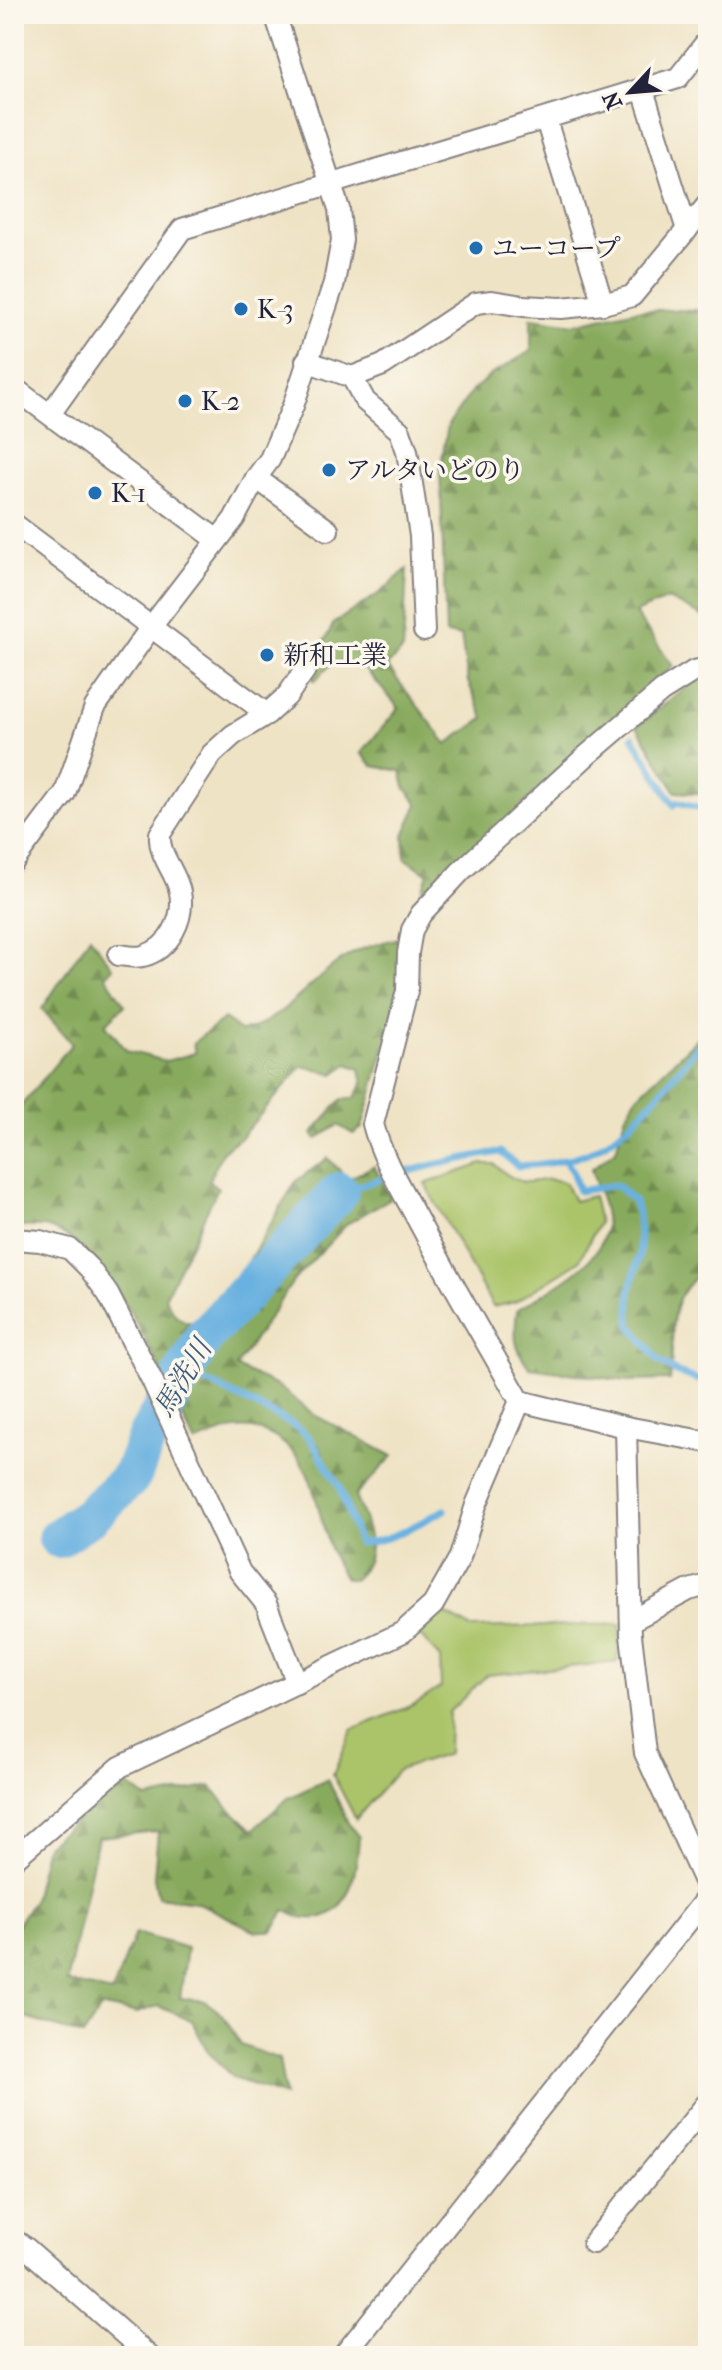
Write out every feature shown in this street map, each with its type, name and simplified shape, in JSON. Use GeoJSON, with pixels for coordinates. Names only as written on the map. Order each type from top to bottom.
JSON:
{"type":"FeatureCollection","features":[{"type":"Feature","properties":{"kind":"street"},"geometry":{"type":"LineString","coordinates":[[14,861],[65,793],[95,707],[216,539],[234,519],[270,459],[293,406],[334,283],[342,240],[339,209],[275,14]]}},
{"type":"Feature","properties":{"kind":"street"},"geometry":{"type":"LineString","coordinates":[[50,414],[182,229],[678,78],[708,40]]}},
{"type":"Feature","properties":{"kind":"street"},"geometry":{"type":"LineString","coordinates":[[643,90],[687,230]]}},
{"type":"Feature","properties":{"kind":"street"},"geometry":{"type":"LineString","coordinates":[[546,120],[603,304]]}},
{"type":"Feature","properties":{"kind":"street"},"geometry":{"type":"LineString","coordinates":[[306,361],[352,377],[383,365],[476,303],[492,301],[561,308],[603,304],[632,296],[708,204]]}},
{"type":"Feature","properties":{"kind":"street"},"geometry":{"type":"LineString","coordinates":[[352,377],[365,401],[400,431],[407,451],[420,536],[424,631]]}},
{"type":"Feature","properties":{"kind":"street"},"geometry":{"type":"LineString","coordinates":[[14,388],[216,539]]}},
{"type":"Feature","properties":{"kind":"street"},"geometry":{"type":"LineString","coordinates":[[256,478],[328,530]]}},
{"type":"Feature","properties":{"kind":"street"},"geometry":{"type":"LineString","coordinates":[[14,524],[267,714]]}},
{"type":"Feature","properties":{"kind":"street"},"geometry":{"type":"LineString","coordinates":[[708,668],[694,671],[662,691],[461,871],[421,914],[412,930],[407,991],[373,1124],[392,1171],[459,1298],[520,1401],[626,1427],[708,1442]]}},
{"type":"Feature","properties":{"kind":"street"},"geometry":{"type":"LineString","coordinates":[[119,955],[142,957],[164,946],[174,930],[181,906],[180,890],[159,845],[160,834],[212,754],[287,696],[305,670]]}},
{"type":"Feature","properties":{"kind":"street"},"geometry":{"type":"LineString","coordinates":[[14,1239],[40,1241],[70,1249],[108,1294],[152,1380],[240,1572],[266,1604],[297,1683]]}},
{"type":"Feature","properties":{"kind":"street"},"geometry":{"type":"LineString","coordinates":[[14,1859],[120,1767],[403,1632],[433,1605],[460,1557],[476,1505],[520,1401]]}},
{"type":"Feature","properties":{"kind":"street"},"geometry":{"type":"LineString","coordinates":[[343,2356],[708,1893],[645,1753],[631,1621],[626,1427]]}},
{"type":"Feature","properties":{"kind":"street"},"geometry":{"type":"LineString","coordinates":[[631,1621],[689,1590],[708,1585]]}},
{"type":"Feature","properties":{"kind":"street"},"geometry":{"type":"LineString","coordinates":[[593,2243],[708,2102]]}},
{"type":"Feature","properties":{"kind":"street"},"geometry":{"type":"LineString","coordinates":[[14,2240],[149,2356]]}},
{"type":"Feature","properties":{"kind":"green space"},"geometry":{"type":"Polygon","coordinates":[[[636,310],[708,310],[708,619],[668,599],[635,613],[673,666],[581,749],[426,900],[422,890],[428,874],[405,858],[404,835],[418,804],[405,787],[401,771],[373,766],[361,753],[399,708],[365,669],[332,663],[315,681],[308,673],[334,623],[381,592],[407,569],[403,650],[387,666],[447,744],[484,718],[468,682],[461,636],[446,634],[440,470],[448,425],[472,391],[492,374],[531,351],[531,318],[574,324],[636,310]]]}},
{"type":"Feature","properties":{"kind":"green space"},"geometry":{"type":"Polygon","coordinates":[[[708,676],[708,794],[676,792],[637,726],[696,680],[708,676]]]}},
{"type":"Feature","properties":{"kind":"green space"},"geometry":{"type":"Polygon","coordinates":[[[90,936],[113,968],[105,975],[125,1005],[105,1024],[127,1051],[166,1061],[195,1053],[193,1043],[224,1019],[241,1032],[269,1020],[343,959],[365,948],[403,937],[395,1011],[362,1128],[353,1134],[338,1125],[317,1139],[312,1134],[342,1099],[354,1099],[363,1084],[360,1069],[348,1064],[334,1074],[302,1066],[242,1136],[222,1152],[209,1181],[218,1188],[165,1297],[179,1318],[194,1323],[247,1264],[296,1181],[328,1158],[348,1179],[374,1166],[391,1198],[347,1224],[294,1280],[236,1367],[279,1387],[316,1416],[393,1456],[355,1496],[367,1529],[370,1551],[362,1571],[353,1580],[345,1578],[335,1561],[312,1485],[292,1451],[276,1438],[245,1429],[225,1431],[195,1443],[136,1322],[96,1263],[74,1242],[51,1229],[14,1227],[14,1114],[72,1044],[42,1009],[90,936]]]}},
{"type":"Feature","properties":{"kind":"green space"},"geometry":{"type":"Polygon","coordinates":[[[708,1024],[708,1267],[693,1279],[677,1305],[670,1380],[627,1381],[530,1368],[520,1354],[516,1341],[517,1310],[575,1272],[599,1247],[605,1217],[591,1169],[616,1150],[625,1117],[637,1096],[701,1035],[708,1024]]]}},
{"type":"Feature","properties":{"kind":"green space"},"geometry":{"type":"Polygon","coordinates":[[[482,1164],[494,1164],[525,1182],[547,1179],[565,1183],[574,1201],[593,1196],[599,1222],[579,1261],[515,1302],[493,1307],[425,1184],[482,1164]]]}},
{"type":"Feature","properties":{"kind":"green space"},"geometry":{"type":"Polygon","coordinates":[[[440,1611],[471,1628],[621,1624],[617,1662],[487,1675],[449,1712],[448,1754],[398,1770],[356,1819],[333,1775],[352,1730],[415,1704],[441,1687],[440,1658],[417,1632],[440,1611]]]}},
{"type":"Feature","properties":{"kind":"green space"},"geometry":{"type":"Polygon","coordinates":[[[328,1779],[348,1823],[359,1837],[349,1891],[334,1912],[308,1918],[285,1910],[273,1931],[256,1931],[196,1902],[158,1897],[154,1878],[158,1831],[98,1837],[67,1982],[112,1993],[135,1933],[187,1948],[180,1998],[205,2001],[222,2014],[241,2045],[279,2059],[285,2096],[233,2078],[208,2052],[192,2021],[158,2006],[137,2013],[102,2007],[83,2036],[14,2014],[14,1930],[33,1900],[46,1845],[124,1782],[147,1799],[211,1786],[253,1830],[288,1798],[328,1779]]]}},
{"type":"Feature","properties":{"kind":"waterway"},"geometry":{"type":"LineString","coordinates":[[633,737],[674,805],[678,802],[708,810]]}},
{"type":"Feature","properties":{"kind":"waterway"},"geometry":{"type":"LineString","coordinates":[[339,1192],[419,1169],[500,1152],[518,1166],[552,1163],[585,1154],[603,1145],[636,1118],[708,1034]]}},
{"type":"Feature","properties":{"kind":"waterway"},"geometry":{"type":"LineString","coordinates":[[565,1160],[579,1191],[616,1185],[633,1200],[638,1214],[640,1251],[630,1292],[630,1324],[659,1361],[678,1373],[708,1383]]}},
{"type":"Feature","properties":{"kind":"waterway","name":"馬洗川"},"geometry":{"type":"LineString","coordinates":[[58,1538],[91,1515],[132,1476],[148,1435],[205,1336],[339,1192]]}},
{"type":"Feature","properties":{"kind":"waterway"},"geometry":{"type":"LineString","coordinates":[[182,1376],[212,1384],[292,1424],[309,1437],[339,1486],[359,1543],[392,1536],[445,1510]]}},
{"type":"Feature","properties":{"kind":"place","name":"ユーコープ"},"geometry":{"type":"Point","coordinates":[476,248]}},
{"type":"Feature","properties":{"kind":"place","name":"K-3"},"geometry":{"type":"Point","coordinates":[241,309]}},
{"type":"Feature","properties":{"kind":"place","name":"K-2"},"geometry":{"type":"Point","coordinates":[185,401]}},
{"type":"Feature","properties":{"kind":"place","name":"アルタいどのり"},"geometry":{"type":"Point","coordinates":[329,470]}},
{"type":"Feature","properties":{"kind":"place","name":"K-1"},"geometry":{"type":"Point","coordinates":[95,493]}},
{"type":"Feature","properties":{"kind":"place","name":"新和工業"},"geometry":{"type":"Point","coordinates":[267,655]}}]}
